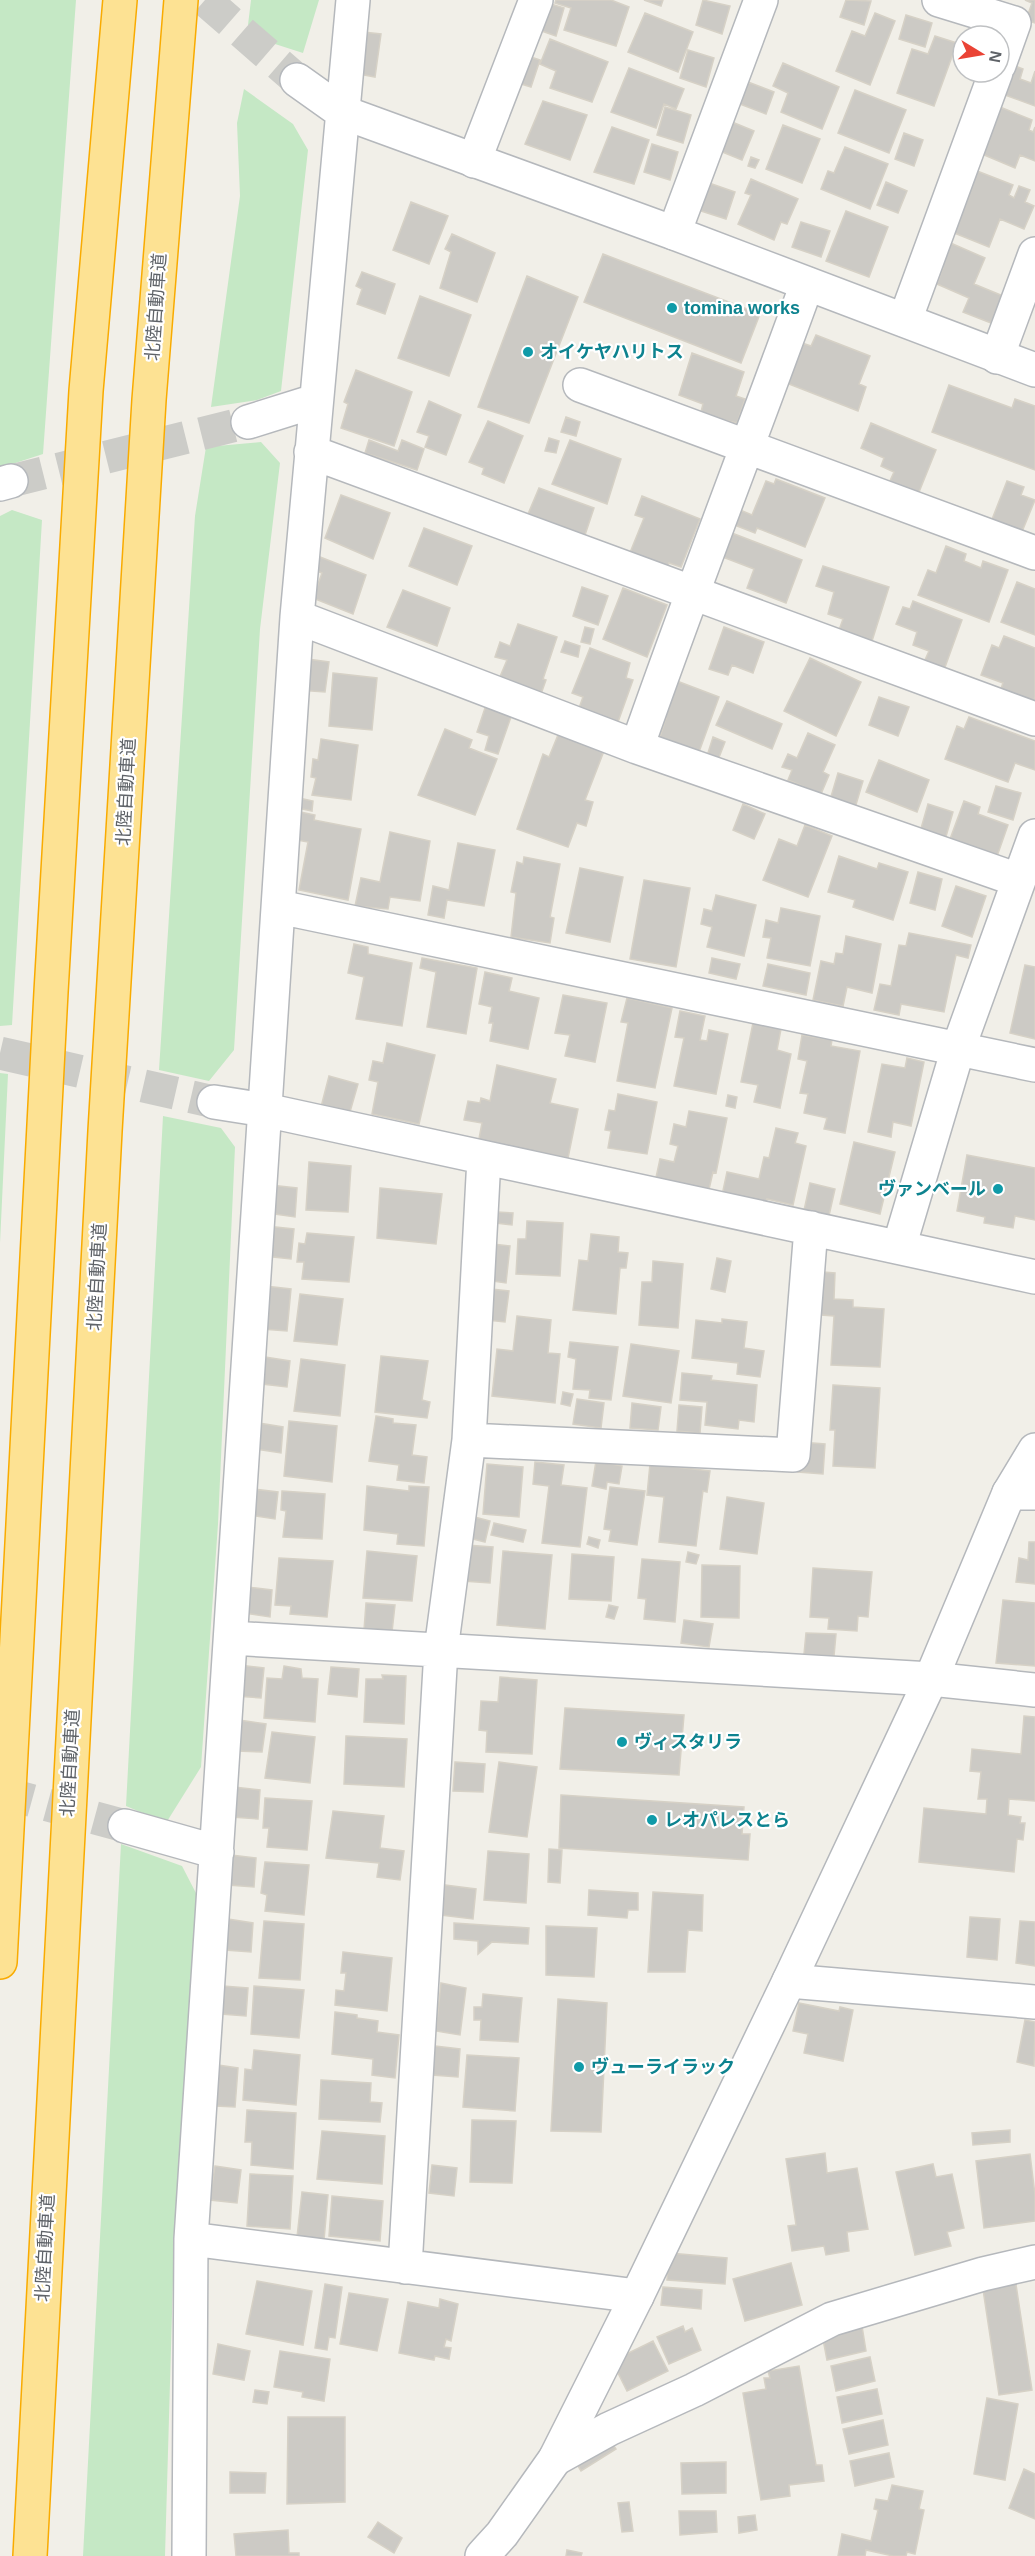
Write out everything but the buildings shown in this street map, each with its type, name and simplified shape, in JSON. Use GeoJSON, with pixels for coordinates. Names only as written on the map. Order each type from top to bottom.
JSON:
{"type":"FeatureCollection","features":[{"type":"Feature","properties":{"kind":"highway"},"geometry":{"type":"LineString","coordinates":[[0,1962],[86,403],[120,0]]}},
{"type":"Feature","properties":{"kind":"highway","name":"北陸自動車道"},"geometry":{"type":"LineString","coordinates":[[30,2556],[71,1749],[149,400],[181,0]]}},
{"type":"Feature","properties":{"kind":"highway"},"geometry":{"type":"LineString","coordinates":[[149,400],[171,286],[201,0]]}},
{"type":"Feature","properties":{"kind":"street"},"geometry":{"type":"LineString","coordinates":[[189,2556],[191,2239],[297,616],[353,0]]}},
{"type":"Feature","properties":{"kind":"street"},"geometry":{"type":"LineString","coordinates":[[474,161],[536,0]]}},
{"type":"Feature","properties":{"kind":"street"},"geometry":{"type":"LineString","coordinates":[[674,233],[761,0]]}},
{"type":"Feature","properties":{"kind":"street"},"geometry":{"type":"LineString","coordinates":[[939,0],[1014,23],[1011,31]]}},
{"type":"Feature","properties":{"kind":"street"},"geometry":{"type":"LineString","coordinates":[[297,80],[342,112],[674,233],[1035,370]]}},
{"type":"Feature","properties":{"kind":"street"},"geometry":{"type":"LineString","coordinates":[[905,320],[992,84]]}},
{"type":"Feature","properties":{"kind":"street"},"geometry":{"type":"LineString","coordinates":[[997,357],[1035,254]]}},
{"type":"Feature","properties":{"kind":"street"},"geometry":{"type":"LineString","coordinates":[[637,747],[692,591],[807,284]]}},
{"type":"Feature","properties":{"kind":"street"},"geometry":{"type":"LineString","coordinates":[[580,385],[747,449],[1035,553]]}},
{"type":"Feature","properties":{"kind":"street"},"geometry":{"type":"LineString","coordinates":[[248,422],[315,401]]}},
{"type":"Feature","properties":{"kind":"street"},"geometry":{"type":"LineString","coordinates":[[311,452],[1035,719]]}},
{"type":"Feature","properties":{"kind":"street"},"geometry":{"type":"LineString","coordinates":[[297,616],[637,747],[1018,880]]}},
{"type":"Feature","properties":{"kind":"street"},"geometry":{"type":"LineString","coordinates":[[899,1247],[958,1049],[1035,836]]}},
{"type":"Feature","properties":{"kind":"street"},"geometry":{"type":"LineString","coordinates":[[279,907],[1035,1065]]}},
{"type":"Feature","properties":{"kind":"street"},"geometry":{"type":"LineString","coordinates":[[214,1102],[265,1110],[1035,1277]]}},
{"type":"Feature","properties":{"kind":"street"},"geometry":{"type":"LineString","coordinates":[[405,2267],[441,1650],[469,1440],[484,1158]]}},
{"type":"Feature","properties":{"kind":"street"},"geometry":{"type":"LineString","coordinates":[[469,1440],[793,1455],[811,1228]]}},
{"type":"Feature","properties":{"kind":"street"},"geometry":{"type":"LineString","coordinates":[[482,2556],[502,2534],[555,2459],[637,2296],[1022,1493],[1035,1450]]}},
{"type":"Feature","properties":{"kind":"street"},"geometry":{"type":"LineString","coordinates":[[231,1638],[931,1679],[1035,1690]]}},
{"type":"Feature","properties":{"kind":"street"},"geometry":{"type":"LineString","coordinates":[[125,1826],[217,1852]]}},
{"type":"Feature","properties":{"kind":"street"},"geometry":{"type":"LineString","coordinates":[[789,1981],[1035,2002]]}},
{"type":"Feature","properties":{"kind":"street"},"geometry":{"type":"LineString","coordinates":[[191,2239],[637,2296]]}},
{"type":"Feature","properties":{"kind":"street"},"geometry":{"type":"LineString","coordinates":[[555,2459],[609,2429],[694,2390],[832,2319],[983,2274],[1035,2262]]}},
{"type":"Feature","properties":{"kind":"green space"},"geometry":{"type":"Polygon","coordinates":[[[0,0],[76,0],[43,454],[0,468],[0,0]]]}},
{"type":"Feature","properties":{"kind":"green space"},"geometry":{"type":"Polygon","coordinates":[[[251,0],[319,0],[303,53],[275,44],[248,25],[251,0]]]}},
{"type":"Feature","properties":{"kind":"green space"},"geometry":{"type":"Polygon","coordinates":[[[244,89],[293,124],[308,150],[281,391],[257,400],[211,407],[240,196],[237,123],[244,89]]]}},
{"type":"Feature","properties":{"kind":"green space"},"geometry":{"type":"Polygon","coordinates":[[[261,442],[280,463],[260,629],[234,1050],[209,1081],[159,1070],[195,516],[206,447],[261,442]]]}},
{"type":"Feature","properties":{"kind":"green space"},"geometry":{"type":"Polygon","coordinates":[[[12,510],[42,520],[12,1025],[0,1026],[0,516],[12,510]]]}},
{"type":"Feature","properties":{"kind":"green space"},"geometry":{"type":"Polygon","coordinates":[[[0,1073],[8,1074],[0,1243],[0,1073]]]}},
{"type":"Feature","properties":{"kind":"green space"},"geometry":{"type":"Polygon","coordinates":[[[163,1116],[221,1128],[235,1147],[218,1524],[201,1767],[166,1823],[126,1806],[163,1116]]]}},
{"type":"Feature","properties":{"kind":"green space"},"geometry":{"type":"Polygon","coordinates":[[[121,1844],[182,1866],[198,1897],[173,2279],[165,2556],[83,2556],[121,1844]]]}},
{"type":"Feature","properties":{"kind":"tunnel"},"geometry":{"type":"LineString","coordinates":[[205,0],[297,80]]}},
{"type":"Feature","properties":{"kind":"tunnel"},"geometry":{"type":"LineString","coordinates":[[11,481],[248,422]]}},
{"type":"Feature","properties":{"kind":"tunnel"},"geometry":{"type":"LineString","coordinates":[[0,1053],[214,1102]]}},
{"type":"Feature","properties":{"kind":"tunnel"},"geometry":{"type":"LineString","coordinates":[[0,1792],[125,1826]]}},
{"type":"Feature","properties":{"kind":"place","name":"tomina works"},"geometry":{"type":"Point","coordinates":[672,308]}},
{"type":"Feature","properties":{"kind":"place","name":"オイケヤハリトス"},"geometry":{"type":"Point","coordinates":[528,352]}},
{"type":"Feature","properties":{"kind":"place","name":"ヴァンベール"},"geometry":{"type":"Point","coordinates":[998,1189]}},
{"type":"Feature","properties":{"kind":"place","name":"ヴィスタリラ"},"geometry":{"type":"Point","coordinates":[622,1742]}},
{"type":"Feature","properties":{"kind":"place","name":"レオパレスとら"},"geometry":{"type":"Point","coordinates":[652,1820]}},
{"type":"Feature","properties":{"kind":"place","name":"ヴューライラック"},"geometry":{"type":"Point","coordinates":[579,2067]}}]}
